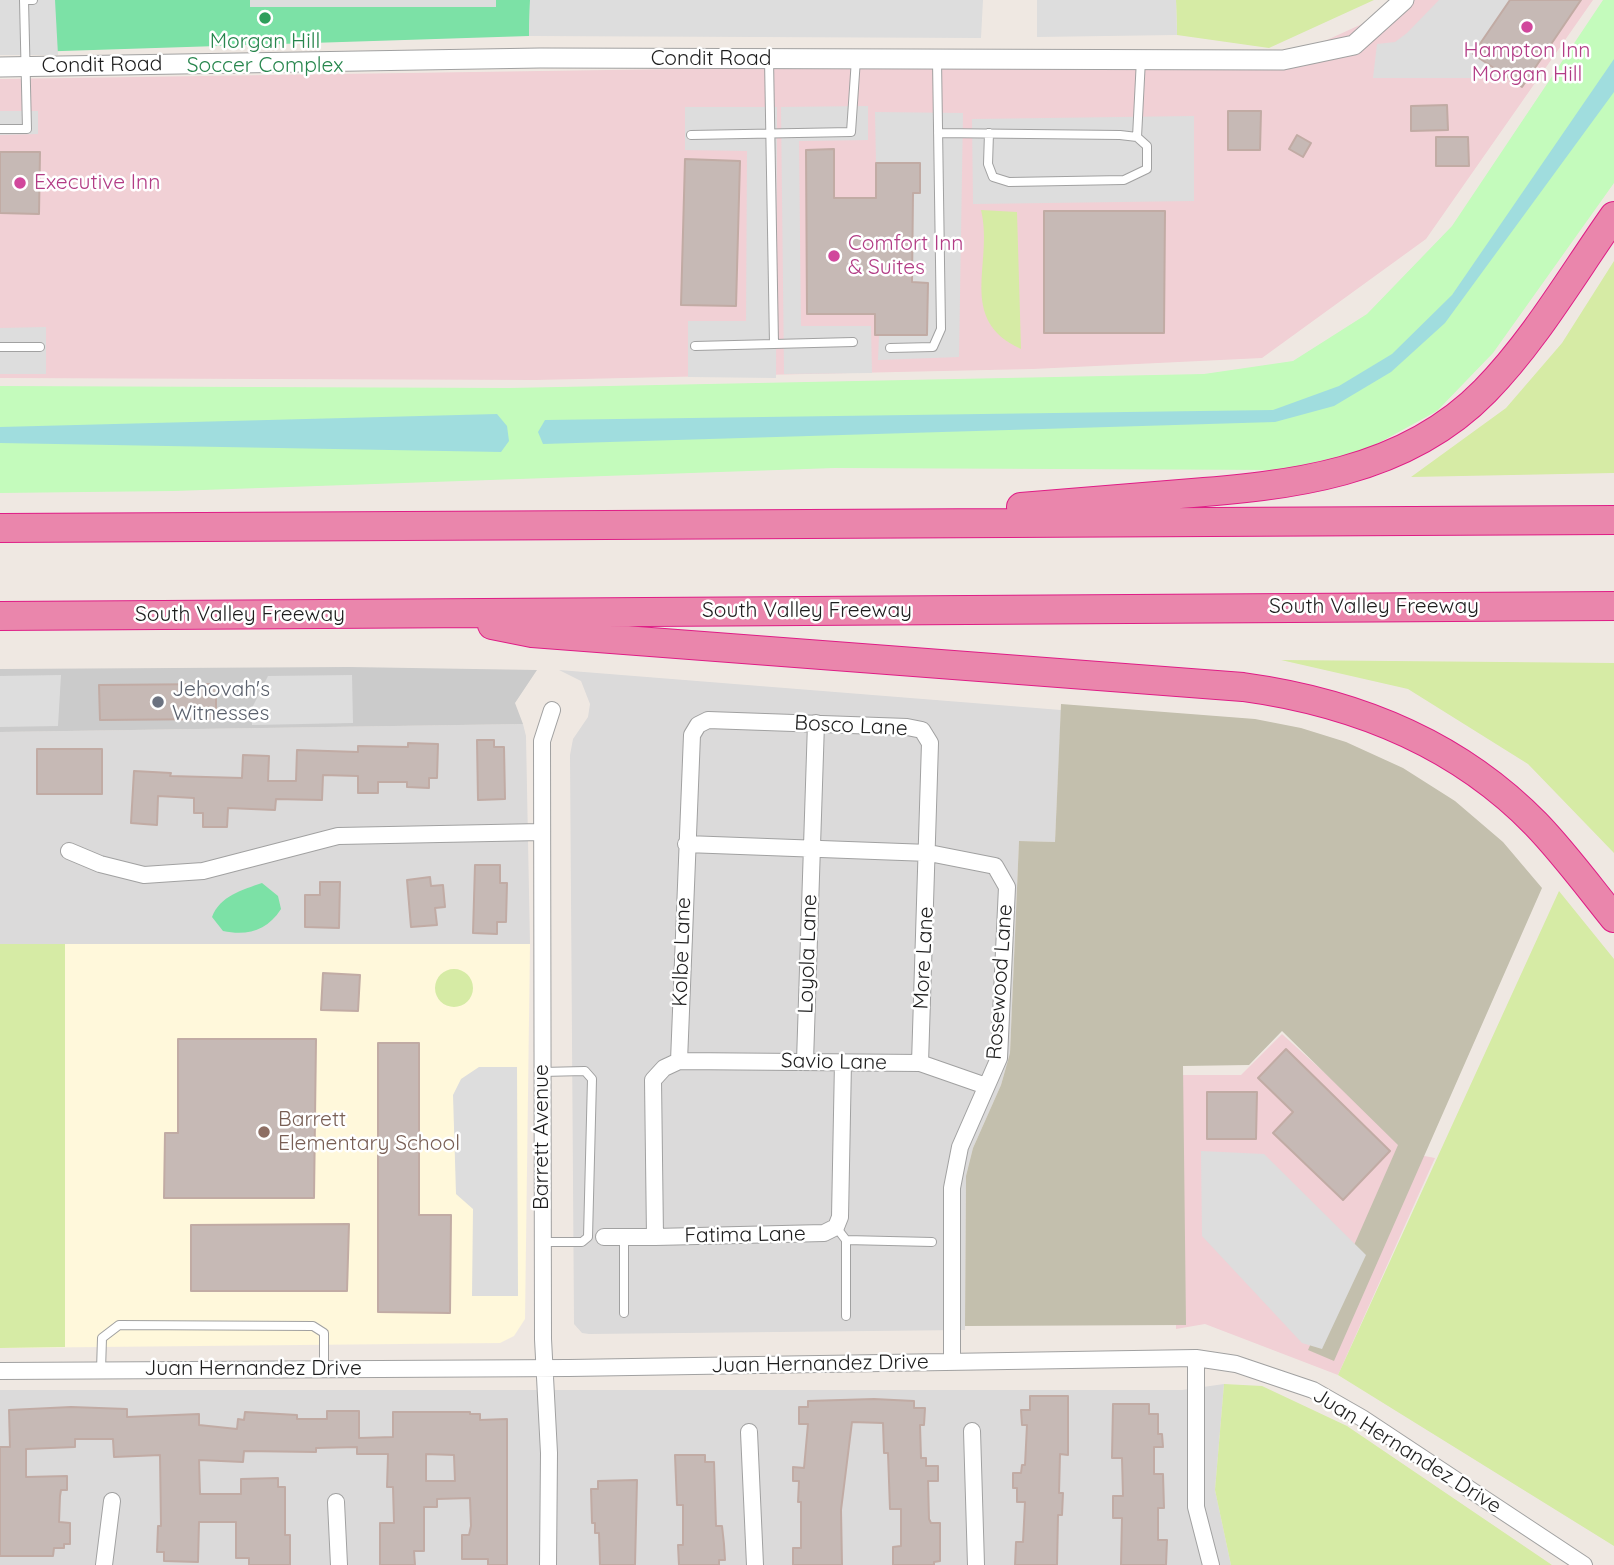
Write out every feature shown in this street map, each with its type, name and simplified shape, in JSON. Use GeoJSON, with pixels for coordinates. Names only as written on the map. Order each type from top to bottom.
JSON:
{"type":"FeatureCollection","features":[{"type":"Feature","properties":{"kind":"highway"},"geometry":{"type":"LineString","coordinates":[[785,525],[1269,486],[1330,475],[1388,456],[1439,428],[1484,391],[1510,362],[1614,216]]}},
{"type":"Feature","properties":{"kind":"highway"},"geometry":{"type":"LineString","coordinates":[[0,528],[1614,520]]}},
{"type":"Feature","properties":{"kind":"highway","name":"South Valley Freeway"},"geometry":{"type":"LineString","coordinates":[[0,616],[1614,606]]}},
{"type":"Feature","properties":{"kind":"highway"},"geometry":{"type":"LineString","coordinates":[[438,614],[532,633],[1243,687],[1324,702],[1416,736],[1490,783],[1544,832],[1614,918]]}},
{"type":"Feature","properties":{"kind":"street","name":"Condit Road"},"geometry":{"type":"LineString","coordinates":[[0,66],[540,58],[1283,60],[1354,45],[1404,0]]}},
{"type":"Feature","properties":{"kind":"street","name":"Barrett Avenue"},"geometry":{"type":"LineString","coordinates":[[548,1565],[549,1453],[544,1368],[543,1242],[542,741],[552,710]]}},
{"type":"Feature","properties":{"kind":"street","name":"Bosco Lane"},"geometry":{"type":"LineString","coordinates":[[698,725],[708,720],[922,730],[930,743],[929,853]]}},
{"type":"Feature","properties":{"kind":"street","name":"Loyola Lane"},"geometry":{"type":"LineString","coordinates":[[805,1061],[816,723]]}},
{"type":"Feature","properties":{"kind":"street","name":"Kolbe Lane"},"geometry":{"type":"LineString","coordinates":[[679,1061],[692,734],[698,725]]}},
{"type":"Feature","properties":{"kind":"street"},"geometry":{"type":"LineString","coordinates":[[69,851],[100,864],[144,875],[202,872],[338,836],[542,832]]}},
{"type":"Feature","properties":{"kind":"street","name":"Rosewood Lane"},"geometry":{"type":"LineString","coordinates":[[686,844],[929,853],[995,866],[1007,887],[999,1058],[960,1147],[952,1188],[952,1362]]}},
{"type":"Feature","properties":{"kind":"street","name":"More Lane"},"geometry":{"type":"LineString","coordinates":[[920,1063],[929,853]]}},
{"type":"Feature","properties":{"kind":"street","name":"Savio Lane"},"geometry":{"type":"LineString","coordinates":[[679,1061],[920,1063],[986,1086]]}},
{"type":"Feature","properties":{"kind":"street","name":"Fatima Lane"},"geometry":{"type":"LineString","coordinates":[[655,1237],[653,1080],[664,1068],[679,1061]]}},
{"type":"Feature","properties":{"kind":"street","name":"Fatima Lane"},"geometry":{"type":"LineString","coordinates":[[604,1237],[841,1233],[844,1062]]}},
{"type":"Feature","properties":{"kind":"street"},"geometry":{"type":"LineString","coordinates":[[1196,1358],[1196,1507],[1211,1565]]}},
{"type":"Feature","properties":{"kind":"street","name":"Juan Hernandez Drive"},"geometry":{"type":"LineString","coordinates":[[0,1371],[544,1368],[1196,1358],[1236,1364],[1313,1390],[1373,1425],[1584,1565]]}},
{"type":"Feature","properties":{"kind":"street"},"geometry":{"type":"LineString","coordinates":[[972,1431],[976,1565]]}},
{"type":"Feature","properties":{"kind":"street"},"geometry":{"type":"LineString","coordinates":[[750,1432],[755,1565]]}},
{"type":"Feature","properties":{"kind":"street"},"geometry":{"type":"LineString","coordinates":[[104,1565],[112,1501]]}},
{"type":"Feature","properties":{"kind":"street"},"geometry":{"type":"LineString","coordinates":[[336,1502],[339,1565]]}},
{"type":"Feature","properties":{"kind":"lane"},"geometry":{"type":"LineString","coordinates":[[0,130],[27,129],[24,0],[33,0]]}},
{"type":"Feature","properties":{"kind":"lane"},"geometry":{"type":"LineString","coordinates":[[691,135],[851,132],[856,59]]}},
{"type":"Feature","properties":{"kind":"lane"},"geometry":{"type":"LineString","coordinates":[[769,60],[774,344]]}},
{"type":"Feature","properties":{"kind":"lane"},"geometry":{"type":"LineString","coordinates":[[890,348],[933,347],[941,329],[937,60]]}},
{"type":"Feature","properties":{"kind":"lane"},"geometry":{"type":"LineString","coordinates":[[1137,137],[1141,60]]}},
{"type":"Feature","properties":{"kind":"lane"},"geometry":{"type":"LineString","coordinates":[[938,133],[989,133],[1137,137],[1147,146],[1147,169],[1124,180],[1009,182],[993,177],[988,164],[989,133]]}},
{"type":"Feature","properties":{"kind":"lane"},"geometry":{"type":"LineString","coordinates":[[695,346],[853,342]]}},
{"type":"Feature","properties":{"kind":"lane"},"geometry":{"type":"LineString","coordinates":[[0,347],[40,347]]}},
{"type":"Feature","properties":{"kind":"lane"},"geometry":{"type":"LineString","coordinates":[[542,1072],[585,1071],[592,1079],[588,1237],[582,1242],[543,1242]]}},
{"type":"Feature","properties":{"kind":"lane"},"geometry":{"type":"LineString","coordinates":[[846,1316],[841,1233],[932,1242]]}},
{"type":"Feature","properties":{"kind":"lane"},"geometry":{"type":"LineString","coordinates":[[624,1237],[624,1313]]}},
{"type":"Feature","properties":{"kind":"lane"},"geometry":{"type":"LineString","coordinates":[[101,1370],[102,1338],[119,1325],[313,1326],[324,1333],[324,1369]]}},
{"type":"Feature","properties":{"kind":"shaded area"},"geometry":{"type":"Polygon","coordinates":[[[0,0],[55,0],[58,55],[0,55],[0,0]]]}},
{"type":"Feature","properties":{"kind":"shaded area"},"geometry":{"type":"Polygon","coordinates":[[[250,0],[496,0],[496,7],[250,7],[250,0]]]}},
{"type":"Feature","properties":{"kind":"shaded area"},"geometry":{"type":"Polygon","coordinates":[[[530,0],[983,0],[981,38],[529,36],[530,0]]]}},
{"type":"Feature","properties":{"kind":"shaded area"},"geometry":{"type":"Polygon","coordinates":[[[1037,0],[1176,0],[1177,35],[1037,37],[1037,0]]]}},
{"type":"Feature","properties":{"kind":"shaded area"},"geometry":{"type":"Polygon","coordinates":[[[1402,0],[1593,0],[1426,239],[1262,358],[1033,369],[535,380],[0,378],[0,79],[1283,60],[1395,9],[1402,0]]]}},
{"type":"Feature","properties":{"kind":"shaded area"},"geometry":{"type":"Polygon","coordinates":[[[1439,0],[1510,0],[1473,54],[1508,78],[1373,78],[1377,44],[1395,42],[1439,0]]]}},
{"type":"Feature","properties":{"kind":"shaded area"},"geometry":{"type":"Polygon","coordinates":[[[868,106],[868,140],[799,141],[801,326],[871,326],[872,373],[784,374],[781,107],[868,106]]]}},
{"type":"Feature","properties":{"kind":"shaded area"},"geometry":{"type":"Polygon","coordinates":[[[685,107],[777,107],[776,378],[688,377],[688,321],[746,321],[747,151],[685,150],[685,107]]]}},
{"type":"Feature","properties":{"kind":"shaded area"},"geometry":{"type":"Polygon","coordinates":[[[0,111],[38,111],[38,134],[0,135],[0,111]]]}},
{"type":"Feature","properties":{"kind":"shaded area"},"geometry":{"type":"Polygon","coordinates":[[[875,112],[963,113],[959,357],[878,360],[879,336],[927,335],[928,283],[912,282],[913,193],[920,192],[919,162],[876,163],[875,112]]]}},
{"type":"Feature","properties":{"kind":"shaded area"},"geometry":{"type":"Polygon","coordinates":[[[1194,116],[1194,201],[973,204],[972,119],[1194,116]]]}},
{"type":"Feature","properties":{"kind":"shaded area"},"geometry":{"type":"Polygon","coordinates":[[[46,327],[46,374],[0,374],[0,328],[46,327]]]}},
{"type":"Feature","properties":{"kind":"shaded area"},"geometry":{"type":"Polygon","coordinates":[[[349,667],[537,670],[515,703],[523,724],[0,732],[0,669],[349,667]]]}},
{"type":"Feature","properties":{"kind":"shaded area"},"geometry":{"type":"Polygon","coordinates":[[[559,670],[1061,710],[1055,842],[1019,841],[1010,1053],[1001,1085],[973,1148],[966,1176],[965,1330],[589,1334],[582,1333],[574,1324],[570,755],[573,739],[588,717],[590,704],[581,681],[559,670]]]}},
{"type":"Feature","properties":{"kind":"shaded area"},"geometry":{"type":"Polygon","coordinates":[[[61,675],[58,726],[0,727],[0,676],[61,675]]]}},
{"type":"Feature","properties":{"kind":"shaded area"},"geometry":{"type":"Polygon","coordinates":[[[352,675],[353,723],[252,725],[252,708],[268,676],[352,675]]]}},
{"type":"Feature","properties":{"kind":"shaded area"},"geometry":{"type":"Polygon","coordinates":[[[1061,704],[1255,719],[1301,728],[1346,742],[1403,768],[1455,801],[1503,842],[1542,888],[1334,1361],[1308,1350],[1398,1145],[1282,1031],[1249,1065],[1183,1066],[1186,1325],[965,1326],[966,1176],[973,1148],[1001,1085],[1010,1053],[1019,841],[1055,842],[1061,704]]]}},
{"type":"Feature","properties":{"kind":"shaded area"},"geometry":{"type":"Polygon","coordinates":[[[523,724],[526,736],[530,944],[0,944],[0,732],[523,724]]]}},
{"type":"Feature","properties":{"kind":"shaded area","name":"Barrett Elementary School"},"geometry":{"type":"Polygon","coordinates":[[[0,944],[530,944],[525,1319],[514,1336],[500,1343],[0,1348],[0,944]]]}},
{"type":"Feature","properties":{"kind":"shaded area"},"geometry":{"type":"Polygon","coordinates":[[[1282,1034],[1414,1154],[1435,1158],[1338,1375],[1205,1324],[1176,1329],[1175,1075],[1241,1075],[1282,1034]]]}},
{"type":"Feature","properties":{"kind":"shaded area"},"geometry":{"type":"Polygon","coordinates":[[[479,1067],[517,1067],[518,1296],[472,1296],[473,1209],[456,1194],[453,1095],[461,1079],[479,1067]]]}},
{"type":"Feature","properties":{"kind":"shaded area"},"geometry":{"type":"Polygon","coordinates":[[[1201,1151],[1264,1154],[1366,1255],[1322,1349],[1302,1343],[1202,1236],[1201,1151]]]}},
{"type":"Feature","properties":{"kind":"shaded area"},"geometry":{"type":"Polygon","coordinates":[[[1224,1384],[1215,1490],[1231,1565],[0,1565],[0,1390],[1182,1390],[1224,1384]]]}},
{"type":"Feature","properties":{"kind":"green space","name":"Morgan Hill Soccer Complex"},"geometry":{"type":"Polygon","coordinates":[[[0,0],[530,0],[529,36],[0,53],[0,0]]]}},
{"type":"Feature","properties":{"kind":"green space"},"geometry":{"type":"Polygon","coordinates":[[[1176,0],[1374,0],[1269,48],[1177,35],[1176,0]]]}},
{"type":"Feature","properties":{"kind":"green space"},"geometry":{"type":"Polygon","coordinates":[[[1603,0],[1614,0],[1614,183],[1493,353],[1437,411],[1364,451],[1281,470],[835,468],[174,491],[0,493],[0,386],[509,388],[1204,374],[1293,361],[1367,314],[1452,226],[1603,0]]]}},
{"type":"Feature","properties":{"kind":"green space"},"geometry":{"type":"Polygon","coordinates":[[[981,210],[1017,212],[1021,349],[1001,337],[989,322],[983,306],[984,230],[981,210]]]}},
{"type":"Feature","properties":{"kind":"green space"},"geometry":{"type":"Polygon","coordinates":[[[1614,261],[1614,473],[1411,477],[1506,408],[1562,343],[1614,261]]]}},
{"type":"Feature","properties":{"kind":"green space"},"geometry":{"type":"Polygon","coordinates":[[[1281,660],[1614,663],[1614,853],[1528,764],[1408,689],[1281,660]]]}},
{"type":"Feature","properties":{"kind":"green space"},"geometry":{"type":"Polygon","coordinates":[[[262,883],[278,896],[281,909],[269,922],[256,930],[240,933],[223,931],[212,917],[220,904],[232,895],[262,883]]]}},
{"type":"Feature","properties":{"kind":"green space"},"geometry":{"type":"Polygon","coordinates":[[[1559,891],[1614,959],[1614,1546],[1338,1375],[1559,891]]]}},
{"type":"Feature","properties":{"kind":"green space"},"geometry":{"type":"Polygon","coordinates":[[[0,944],[65,944],[65,1347],[0,1348],[0,944]]]}},
{"type":"Feature","properties":{"kind":"green space"},"geometry":{"type":"Polygon","coordinates":[[[454,969],[467,975],[473,988],[467,1001],[454,1007],[441,1001],[435,988],[441,975],[454,969]]]}},
{"type":"Feature","properties":{"kind":"green space"},"geometry":{"type":"Polygon","coordinates":[[[1224,1384],[1262,1386],[1347,1426],[1552,1565],[1231,1565],[1215,1490],[1224,1384]]]}},
{"type":"Feature","properties":{"kind":"water"},"geometry":{"type":"Polygon","coordinates":[[[1614,59],[1614,92],[1445,323],[1391,372],[1334,406],[1275,422],[543,444],[538,432],[545,420],[1273,410],[1339,386],[1392,354],[1452,295],[1614,59]]]}},
{"type":"Feature","properties":{"kind":"water"},"geometry":{"type":"Polygon","coordinates":[[[497,414],[507,426],[509,441],[501,452],[0,443],[0,427],[497,414]]]}},
{"type":"Feature","properties":{"kind":"building","name":"Hampton Inn Morgan Hill"},"geometry":{"type":"Polygon","coordinates":[[[1510,0],[1581,0],[1522,87],[1473,54],[1510,0]]]}},
{"type":"Feature","properties":{"kind":"building"},"geometry":{"type":"Polygon","coordinates":[[[1447,105],[1448,130],[1411,131],[1411,106],[1447,105]]]}},
{"type":"Feature","properties":{"kind":"building"},"geometry":{"type":"Polygon","coordinates":[[[1228,111],[1261,111],[1260,150],[1228,150],[1228,111]]]}},
{"type":"Feature","properties":{"kind":"building"},"geometry":{"type":"Polygon","coordinates":[[[1297,135],[1311,143],[1303,157],[1289,149],[1297,135]]]}},
{"type":"Feature","properties":{"kind":"building"},"geometry":{"type":"Polygon","coordinates":[[[1436,137],[1468,137],[1469,166],[1436,166],[1436,137]]]}},
{"type":"Feature","properties":{"kind":"building"},"geometry":{"type":"Polygon","coordinates":[[[834,149],[834,198],[876,198],[876,163],[920,163],[920,193],[913,193],[912,282],[928,283],[927,335],[875,335],[875,314],[807,314],[806,150],[834,149]]]}},
{"type":"Feature","properties":{"kind":"building","name":"Executive Inn"},"geometry":{"type":"Polygon","coordinates":[[[0,152],[40,152],[39,214],[0,213],[0,152]]]}},
{"type":"Feature","properties":{"kind":"building"},"geometry":{"type":"Polygon","coordinates":[[[685,159],[740,161],[736,306],[681,305],[685,159]]]}},
{"type":"Feature","properties":{"kind":"building"},"geometry":{"type":"Polygon","coordinates":[[[1044,211],[1165,211],[1164,333],[1044,333],[1044,211]]]}},
{"type":"Feature","properties":{"kind":"building","name":"Jehovah's Witnesses"},"geometry":{"type":"Polygon","coordinates":[[[216,684],[216,719],[100,720],[99,685],[216,684]]]}},
{"type":"Feature","properties":{"kind":"building"},"geometry":{"type":"Polygon","coordinates":[[[477,740],[494,740],[494,747],[504,747],[505,799],[478,800],[477,740]]]}},
{"type":"Feature","properties":{"kind":"building"},"geometry":{"type":"Polygon","coordinates":[[[408,743],[438,744],[437,778],[429,778],[429,788],[407,787],[407,782],[378,782],[378,793],[358,793],[358,776],[323,775],[322,800],[276,799],[275,810],[228,808],[227,827],[203,827],[203,813],[194,813],[194,798],[158,796],[157,825],[131,823],[134,771],[171,773],[170,776],[242,778],[243,755],[269,756],[268,781],[296,781],[297,750],[358,752],[358,746],[408,747],[408,743]]]}},
{"type":"Feature","properties":{"kind":"building"},"geometry":{"type":"Polygon","coordinates":[[[37,749],[102,749],[102,794],[37,794],[37,749]]]}},
{"type":"Feature","properties":{"kind":"building"},"geometry":{"type":"Polygon","coordinates":[[[475,865],[500,865],[500,883],[507,883],[506,922],[497,922],[497,934],[473,933],[475,865]]]}},
{"type":"Feature","properties":{"kind":"building"},"geometry":{"type":"Polygon","coordinates":[[[430,877],[431,886],[443,885],[445,907],[435,908],[437,925],[411,927],[407,880],[430,877]]]}},
{"type":"Feature","properties":{"kind":"building"},"geometry":{"type":"Polygon","coordinates":[[[320,882],[340,882],[339,928],[305,927],[305,895],[320,895],[320,882]]]}},
{"type":"Feature","properties":{"kind":"building"},"geometry":{"type":"Polygon","coordinates":[[[323,973],[360,975],[358,1011],[321,1010],[323,973]]]}},
{"type":"Feature","properties":{"kind":"building"},"geometry":{"type":"Polygon","coordinates":[[[178,1039],[316,1039],[314,1198],[164,1198],[165,1133],[178,1133],[178,1039]]]}},
{"type":"Feature","properties":{"kind":"building"},"geometry":{"type":"Polygon","coordinates":[[[378,1043],[419,1043],[419,1215],[451,1215],[450,1313],[378,1312],[378,1043]]]}},
{"type":"Feature","properties":{"kind":"building"},"geometry":{"type":"Polygon","coordinates":[[[1286,1049],[1390,1151],[1343,1200],[1273,1133],[1293,1112],[1258,1078],[1286,1049]]]}},
{"type":"Feature","properties":{"kind":"building"},"geometry":{"type":"Polygon","coordinates":[[[1207,1092],[1257,1092],[1256,1139],[1207,1139],[1207,1092]]]}},
{"type":"Feature","properties":{"kind":"building"},"geometry":{"type":"Polygon","coordinates":[[[349,1224],[347,1291],[191,1291],[191,1225],[349,1224]]]}},
{"type":"Feature","properties":{"kind":"building"},"geometry":{"type":"Polygon","coordinates":[[[1030,1396],[1068,1396],[1068,1455],[1060,1454],[1059,1493],[1063,1493],[1062,1515],[1058,1515],[1057,1565],[1015,1565],[1016,1542],[1023,1542],[1025,1502],[1017,1502],[1013,1473],[1021,1473],[1022,1465],[1025,1465],[1027,1425],[1022,1425],[1021,1410],[1030,1410],[1030,1396]]]}},
{"type":"Feature","properties":{"kind":"building"},"geometry":{"type":"Polygon","coordinates":[[[808,1401],[914,1401],[914,1408],[925,1408],[924,1425],[920,1425],[921,1458],[926,1458],[926,1466],[938,1466],[938,1481],[928,1481],[929,1519],[931,1523],[940,1523],[940,1561],[934,1562],[934,1565],[893,1565],[893,1547],[901,1546],[901,1509],[890,1509],[888,1453],[884,1453],[883,1423],[852,1422],[841,1510],[842,1565],[793,1565],[793,1548],[801,1548],[801,1502],[798,1502],[799,1481],[793,1481],[793,1467],[804,1468],[808,1424],[799,1424],[799,1407],[808,1407],[808,1401]]]}},
{"type":"Feature","properties":{"kind":"building"},"geometry":{"type":"Polygon","coordinates":[[[1113,1404],[1149,1404],[1149,1414],[1158,1414],[1158,1434],[1162,1434],[1163,1447],[1154,1447],[1154,1474],[1163,1474],[1164,1508],[1158,1508],[1158,1540],[1167,1540],[1166,1565],[1121,1565],[1122,1518],[1113,1518],[1113,1496],[1123,1496],[1122,1458],[1112,1458],[1113,1404]]]}},
{"type":"Feature","properties":{"kind":"building"},"geometry":{"type":"Polygon","coordinates":[[[71,1407],[127,1409],[127,1417],[199,1414],[199,1425],[237,1429],[238,1419],[244,1420],[245,1412],[297,1415],[297,1419],[327,1419],[327,1411],[359,1411],[359,1438],[393,1437],[393,1412],[470,1412],[480,1414],[480,1420],[507,1419],[507,1565],[488,1565],[488,1559],[462,1559],[462,1535],[469,1535],[471,1526],[470,1498],[437,1499],[437,1507],[424,1507],[424,1551],[414,1551],[415,1565],[380,1565],[380,1523],[394,1523],[393,1487],[387,1487],[388,1454],[357,1454],[357,1447],[316,1448],[316,1452],[244,1451],[243,1462],[199,1460],[200,1494],[241,1494],[241,1479],[278,1478],[278,1487],[285,1487],[285,1535],[290,1535],[290,1565],[249,1565],[249,1558],[236,1558],[236,1522],[199,1522],[198,1562],[164,1561],[164,1552],[157,1552],[158,1526],[161,1526],[160,1455],[114,1457],[113,1439],[75,1439],[75,1447],[26,1449],[26,1477],[67,1476],[67,1490],[61,1490],[59,1522],[70,1523],[70,1544],[64,1544],[64,1548],[54,1548],[53,1556],[0,1556],[0,1447],[10,1447],[9,1410],[71,1407]],[[426,1454],[426,1481],[455,1481],[454,1455],[426,1454]]]}},
{"type":"Feature","properties":{"kind":"building"},"geometry":{"type":"Polygon","coordinates":[[[675,1455],[705,1455],[705,1462],[714,1462],[716,1526],[722,1526],[725,1560],[719,1560],[719,1565],[679,1565],[678,1545],[683,1545],[683,1505],[677,1505],[675,1455]]]}},
{"type":"Feature","properties":{"kind":"building"},"geometry":{"type":"Polygon","coordinates":[[[637,1480],[635,1565],[600,1565],[599,1533],[595,1533],[595,1523],[592,1523],[591,1489],[598,1489],[598,1481],[637,1480]]]}},
{"type":"Feature","properties":{"kind":"place","name":"Morgan Hill Soccer Complex"},"geometry":{"type":"Point","coordinates":[265,18]}},
{"type":"Feature","properties":{"kind":"place","name":"Hampton Inn Morgan Hill"},"geometry":{"type":"Point","coordinates":[1527,27]}},
{"type":"Feature","properties":{"kind":"place","name":"Executive Inn"},"geometry":{"type":"Point","coordinates":[20,183]}},
{"type":"Feature","properties":{"kind":"place","name":"Comfort Inn & Suites"},"geometry":{"type":"Point","coordinates":[834,256]}},
{"type":"Feature","properties":{"kind":"place","name":"Jehovah's Witnesses"},"geometry":{"type":"Point","coordinates":[158,702]}},
{"type":"Feature","properties":{"kind":"place","name":"Barrett Elementary School"},"geometry":{"type":"Point","coordinates":[264,1132]}}]}
